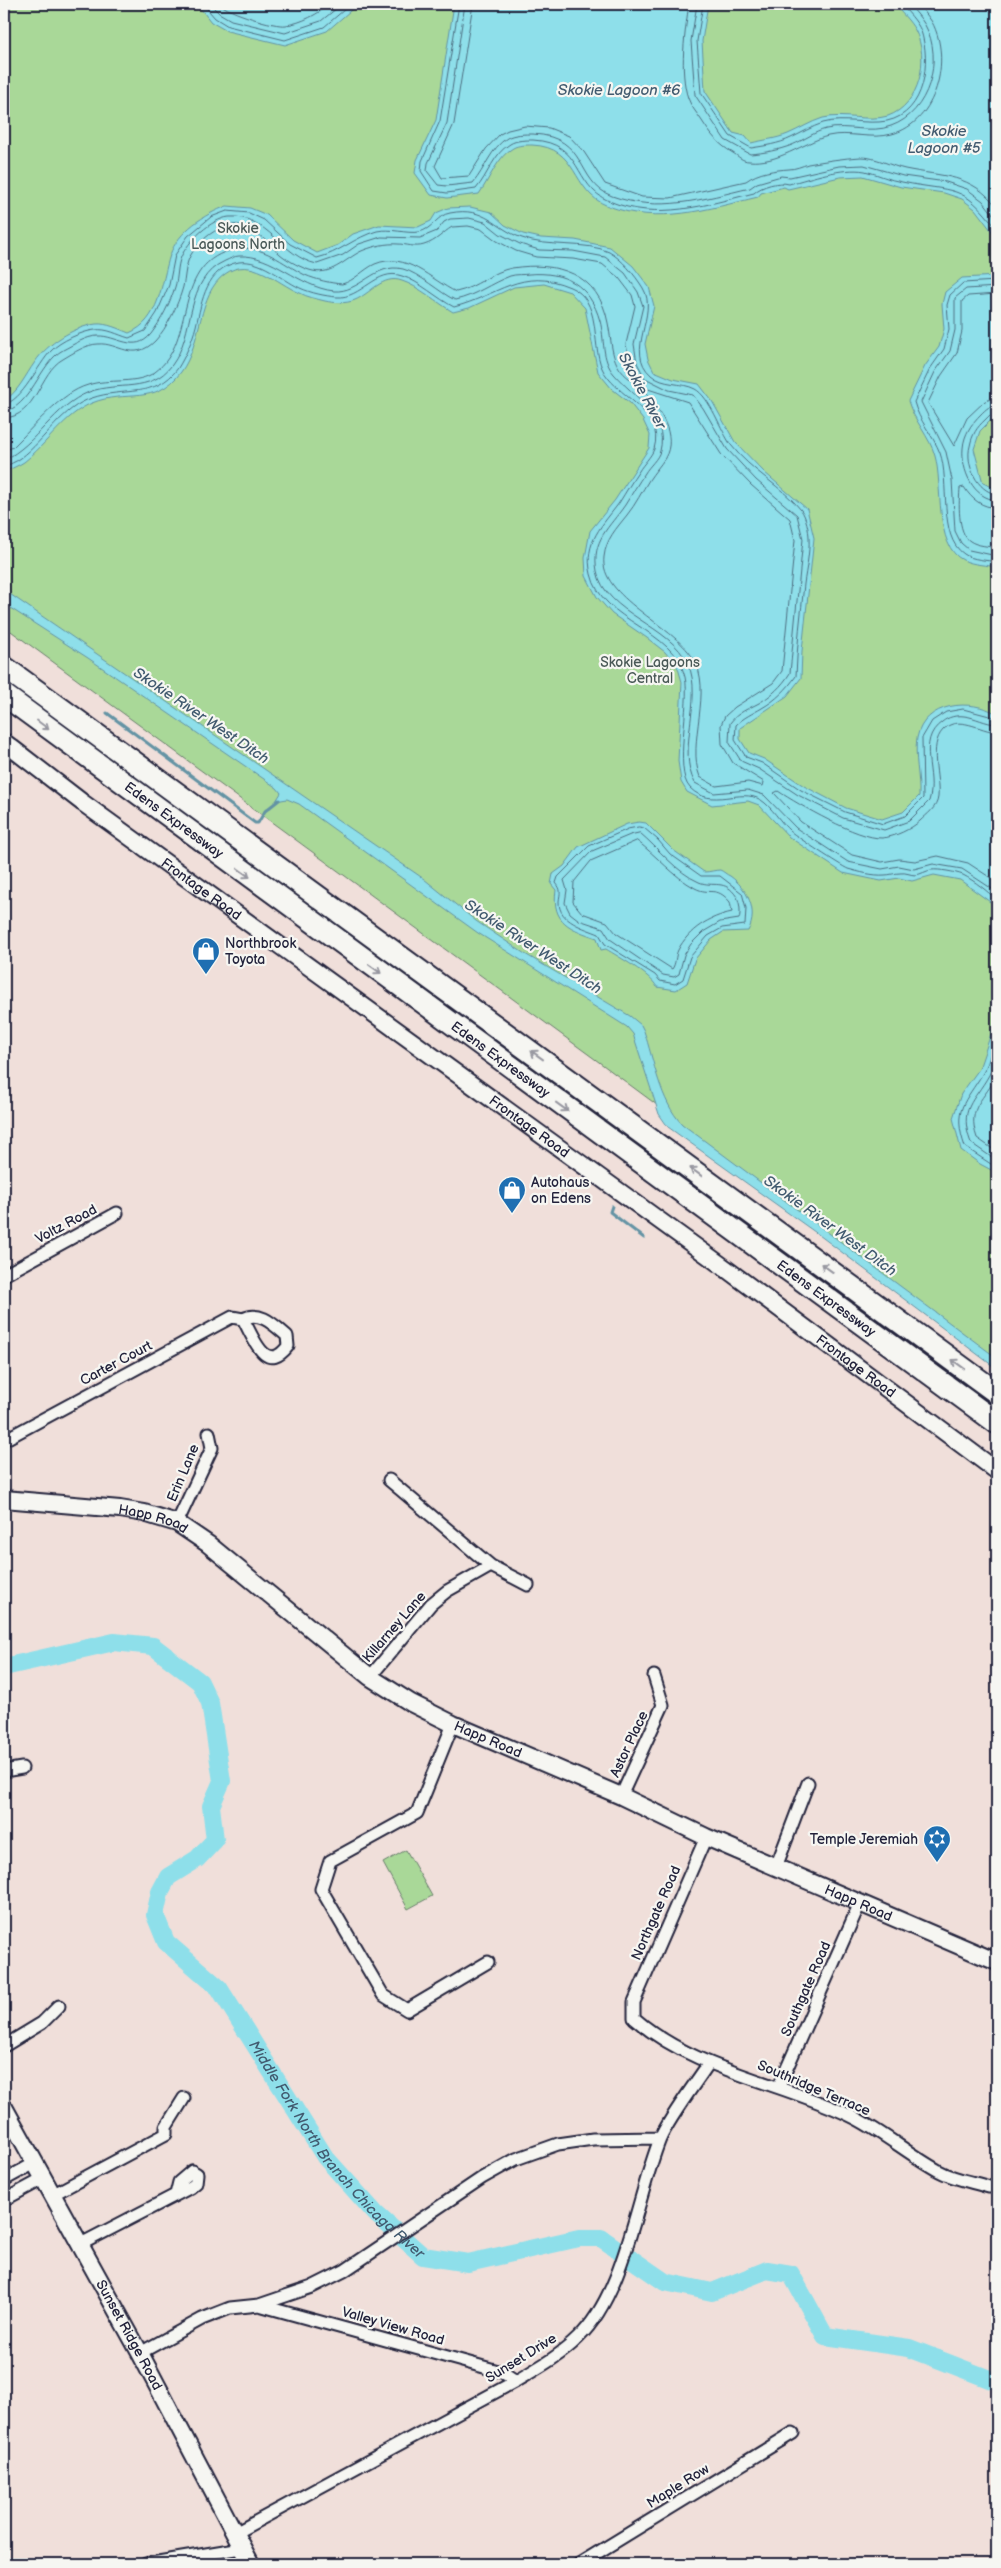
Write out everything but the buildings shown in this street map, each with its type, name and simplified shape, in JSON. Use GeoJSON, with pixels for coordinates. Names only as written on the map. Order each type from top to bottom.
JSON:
{"type":"FeatureCollection","features":[{"type":"Feature","properties":{"kind":"highway","name":"Edens Expressway"},"geometry":{"type":"LineString","coordinates":[[4,667],[997,1393]]}},
{"type":"Feature","properties":{"kind":"highway","name":"Edens Expressway"},"geometry":{"type":"LineString","coordinates":[[4,695],[592,1128],[997,1423]]}},
{"type":"Feature","properties":{"kind":"street","name":"Frontage Road"},"geometry":{"type":"LineString","coordinates":[[4,742],[83,803],[731,1273],[997,1471]]}},
{"type":"Feature","properties":{"kind":"street","name":"Voltz Road"},"geometry":{"type":"LineString","coordinates":[[4,1275],[117,1214]]}},
{"type":"Feature","properties":{"kind":"street","name":"Carter Court"},"geometry":{"type":"LineString","coordinates":[[4,1440],[232,1317],[243,1319]]}},
{"type":"Feature","properties":{"kind":"street","name":"Erin Lane"},"geometry":{"type":"LineString","coordinates":[[177,1523],[212,1448],[209,1433]]}},
{"type":"Feature","properties":{"kind":"street"},"geometry":{"type":"LineString","coordinates":[[389,1480],[491,1566],[528,1585]]}},
{"type":"Feature","properties":{"kind":"street","name":"Happ Road"},"geometry":{"type":"LineString","coordinates":[[5,1497],[120,1509],[144,1513],[177,1523],[208,1544],[370,1677],[411,1703],[453,1724],[622,1796],[706,1836],[997,1962]]}},
{"type":"Feature","properties":{"kind":"street","name":"Killarney Lane"},"geometry":{"type":"LineString","coordinates":[[370,1677],[431,1604],[447,1591],[491,1566]]}},
{"type":"Feature","properties":{"kind":"street","name":"Astor Place"},"geometry":{"type":"LineString","coordinates":[[622,1796],[663,1705],[654,1676]]}},
{"type":"Feature","properties":{"kind":"street"},"geometry":{"type":"LineString","coordinates":[[453,1724],[417,1813],[330,1862],[322,1889],[383,1995],[407,2010],[488,1962]]}},
{"type":"Feature","properties":{"kind":"street"},"geometry":{"type":"LineString","coordinates":[[4,1770],[22,1768]]}},
{"type":"Feature","properties":{"kind":"street"},"geometry":{"type":"LineString","coordinates":[[776,1866],[808,1783]]}},
{"type":"Feature","properties":{"kind":"street","name":"Northgate Road"},"geometry":{"type":"LineString","coordinates":[[634,2002],[706,1836]]}},
{"type":"Feature","properties":{"kind":"street","name":"Southgate Road"},"geometry":{"type":"LineString","coordinates":[[779,2086],[860,1904]]}},
{"type":"Feature","properties":{"kind":"street","name":"Southridge Terrace"},"geometry":{"type":"LineString","coordinates":[[634,2002],[634,2018],[650,2031],[709,2063],[779,2086],[855,2118],[941,2172],[989,2187],[997,2187]]}},
{"type":"Feature","properties":{"kind":"street"},"geometry":{"type":"LineString","coordinates":[[4,2046],[42,2022],[59,2006]]}},
{"type":"Feature","properties":{"kind":"street","name":"Sunset Drive"},"geometry":{"type":"LineString","coordinates":[[235,2533],[516,2381],[556,2357],[579,2337],[604,2302],[619,2264],[660,2138],[709,2063]]}},
{"type":"Feature","properties":{"kind":"street"},"geometry":{"type":"LineString","coordinates":[[52,2195],[166,2134],[166,2127],[184,2098]]}},
{"type":"Feature","properties":{"kind":"street","name":"Sunset Ridge Road"},"geometry":{"type":"LineString","coordinates":[[4,2107],[140,2353],[251,2564]]}},
{"type":"Feature","properties":{"kind":"street"},"geometry":{"type":"LineString","coordinates":[[140,2353],[202,2319],[230,2308],[259,2305],[312,2287],[344,2271],[482,2178],[516,2160],[558,2144],[593,2139],[660,2138]]}},
{"type":"Feature","properties":{"kind":"street"},"geometry":{"type":"LineString","coordinates":[[4,2180],[35,2163]]}},
{"type":"Feature","properties":{"kind":"street"},"geometry":{"type":"LineString","coordinates":[[4,2200],[43,2179]]}},
{"type":"Feature","properties":{"kind":"street"},"geometry":{"type":"LineString","coordinates":[[80,2245],[176,2194]]}},
{"type":"Feature","properties":{"kind":"street","name":"Valley View Road"},"geometry":{"type":"LineString","coordinates":[[259,2305],[502,2372],[516,2381]]}},
{"type":"Feature","properties":{"kind":"street","name":"Maple Row"},"geometry":{"type":"LineString","coordinates":[[579,2564],[793,2433]]}},
{"type":"Feature","properties":{"kind":"street"},"geometry":{"type":"LineString","coordinates":[[146,2564],[242,2548]]}},
{"type":"Feature","properties":{"kind":"green space","name":"Skokie Lagoons Central"},"geometry":{"type":"Polygon","coordinates":[[[4,4],[997,4],[997,1362],[728,1164],[657,1105],[4,626],[4,4]]]}},
{"type":"Feature","properties":{"kind":"green space"},"geometry":{"type":"Polygon","coordinates":[[[406,1850],[432,1896],[408,1909],[383,1863],[406,1850]]]}},
{"type":"Feature","properties":{"kind":"water"},"geometry":{"type":"Polygon","coordinates":[[[197,4],[358,4],[327,31],[285,45],[227,31],[211,22],[197,4]]]}},
{"type":"Feature","properties":{"kind":"water","name":"Skokie Lagoon #6"},"geometry":{"type":"Polygon","coordinates":[[[454,4],[708,4],[702,41],[705,91],[733,133],[745,136],[751,143],[783,136],[823,118],[839,116],[880,118],[888,116],[908,102],[915,91],[919,79],[922,54],[915,30],[893,4],[997,4],[997,238],[975,209],[962,199],[944,193],[901,187],[863,176],[840,177],[788,189],[784,187],[761,193],[758,197],[683,213],[665,215],[627,212],[608,206],[596,199],[559,153],[532,145],[517,146],[508,152],[498,162],[479,194],[447,198],[431,195],[415,173],[417,160],[436,120],[454,4]]]}},
{"type":"Feature","properties":{"kind":"water","name":"Skokie River"},"geometry":{"type":"Polygon","coordinates":[[[227,206],[250,208],[267,215],[293,240],[317,253],[338,245],[353,234],[379,225],[418,227],[431,221],[436,213],[448,208],[470,207],[491,212],[505,225],[523,234],[541,238],[575,240],[610,247],[633,266],[649,287],[654,306],[645,344],[648,359],[654,371],[673,379],[699,384],[712,401],[735,442],[764,472],[807,509],[814,538],[802,651],[801,678],[787,696],[740,728],[740,739],[749,753],[764,759],[804,786],[846,808],[882,819],[903,812],[919,796],[917,738],[921,726],[929,717],[939,710],[950,706],[962,705],[975,706],[997,714],[997,907],[960,880],[934,875],[912,881],[899,878],[881,881],[843,873],[789,837],[759,805],[748,801],[712,805],[687,792],[681,782],[678,761],[682,682],[678,668],[665,652],[612,614],[597,597],[586,576],[585,558],[590,531],[615,500],[649,448],[650,435],[643,420],[630,403],[612,389],[598,372],[585,308],[570,292],[544,284],[514,287],[469,308],[453,312],[415,287],[402,281],[389,280],[383,282],[355,300],[336,303],[306,296],[254,269],[235,269],[225,274],[209,294],[188,360],[181,372],[171,383],[161,390],[140,395],[105,399],[82,408],[73,414],[24,462],[4,472],[4,401],[18,388],[40,355],[61,337],[87,326],[104,324],[129,333],[139,327],[147,320],[158,300],[170,255],[179,238],[193,224],[227,206]]]}},
{"type":"Feature","properties":{"kind":"water"},"geometry":{"type":"Polygon","coordinates":[[[997,276],[997,414],[980,431],[974,449],[983,483],[997,489],[997,567],[963,560],[954,553],[948,542],[941,513],[935,456],[930,442],[908,401],[925,366],[939,347],[944,329],[942,304],[945,292],[962,278],[997,276]]]}},
{"type":"Feature","properties":{"kind":"water"},"geometry":{"type":"Polygon","coordinates":[[[4,590],[424,879],[476,921],[525,954],[630,1016],[641,1025],[644,1031],[663,1092],[674,1115],[682,1124],[997,1358],[997,1369],[819,1235],[668,1127],[659,1114],[633,1034],[627,1027],[478,933],[299,804],[287,799],[276,801],[281,793],[277,788],[88,658],[4,604],[4,590]]]}},
{"type":"Feature","properties":{"kind":"water"},"geometry":{"type":"Polygon","coordinates":[[[646,823],[673,850],[704,872],[720,870],[730,876],[742,887],[750,900],[752,908],[751,923],[748,931],[723,932],[711,940],[695,959],[687,983],[676,990],[657,987],[634,966],[606,949],[601,950],[597,938],[571,928],[565,923],[557,910],[555,901],[556,890],[551,884],[553,874],[564,866],[578,847],[627,824],[646,823]]]}},
{"type":"Feature","properties":{"kind":"water"},"geometry":{"type":"Polygon","coordinates":[[[997,1016],[997,1173],[980,1164],[961,1150],[953,1118],[961,1094],[979,1069],[997,1016]]]}},
{"type":"Feature","properties":{"kind":"waterway"},"geometry":{"type":"LineString","coordinates":[[107,713],[255,823],[258,823],[265,811],[279,800]]}},
{"type":"Feature","properties":{"kind":"waterway"},"geometry":{"type":"LineString","coordinates":[[612,1206],[610,1212],[644,1238]]}},
{"type":"Feature","properties":{"kind":"waterway","name":"Middle Fork North Branch Chicago River"},"geometry":{"type":"LineString","coordinates":[[4,1667],[114,1642],[153,1646],[200,1682],[210,1703],[222,1781],[211,1806],[215,1840],[197,1859],[168,1877],[160,1892],[155,1915],[166,1942],[219,1988],[325,2157],[376,2214],[423,2256],[468,2263],[579,2238],[601,2238],[665,2282],[712,2292],[767,2270],[791,2274],[825,2336],[909,2348],[997,2382]]}},
{"type":"Feature","properties":{"kind":"place","name":"Northbrook Toyota"},"geometry":{"type":"Point","coordinates":[206,975]}},
{"type":"Feature","properties":{"kind":"place","name":"Autohaus on Edens"},"geometry":{"type":"Point","coordinates":[512,1214]}},
{"type":"Feature","properties":{"kind":"place","name":"Temple Jeremiah"},"geometry":{"type":"Point","coordinates":[937,1863]}},
{"type":"Feature","properties":{"kind":"water label","name":"Skokie Lagoon #5"},"geometry":{"type":"Point","coordinates":[944,140]}},
{"type":"Feature","properties":{"kind":"water label","name":"Skokie River West Ditch"},"geometry":{"type":"Point","coordinates":[201,716]}},
{"type":"Feature","properties":{"kind":"water label","name":"Skokie River West Ditch"},"geometry":{"type":"Point","coordinates":[533,947]}},
{"type":"Feature","properties":{"kind":"water label","name":"Skokie River West Ditch"},"geometry":{"type":"Point","coordinates":[830,1226]}},
{"type":"Feature","properties":{"kind":"park label","name":"Skokie Lagoons North"},"geometry":{"type":"Point","coordinates":[238,236]}}]}
